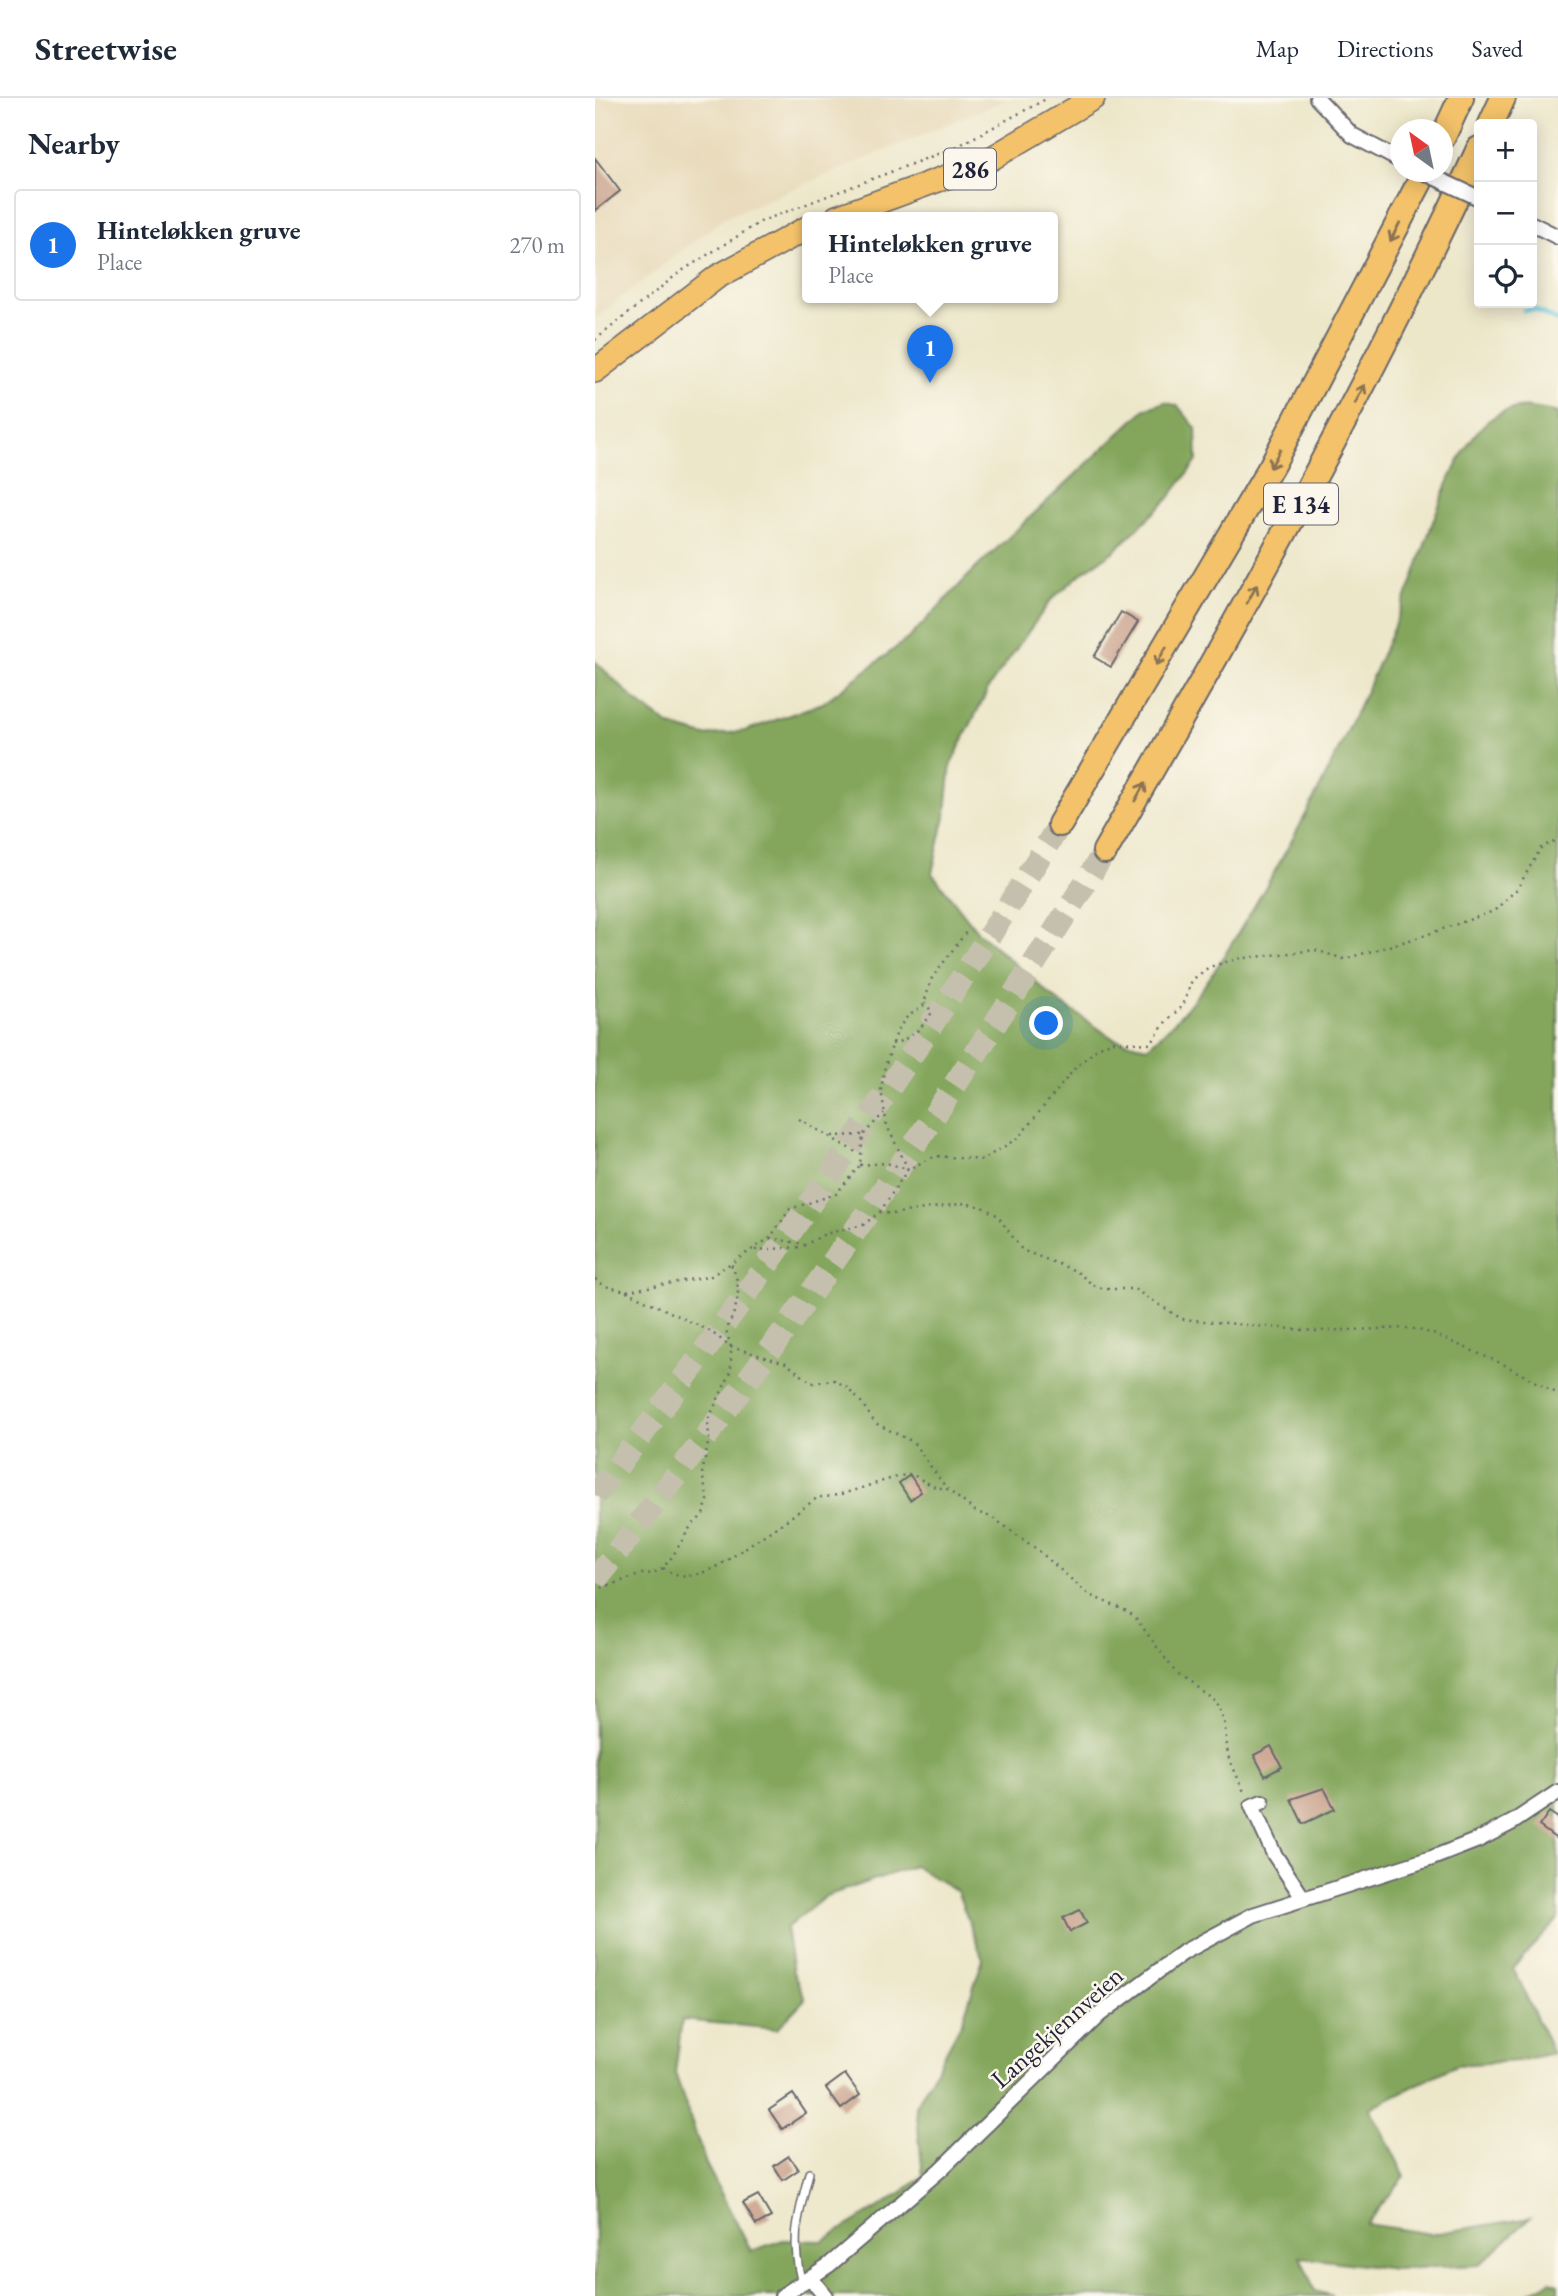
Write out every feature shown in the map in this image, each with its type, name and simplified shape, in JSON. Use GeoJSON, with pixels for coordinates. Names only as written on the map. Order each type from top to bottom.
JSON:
{"type":"FeatureCollection","features":[{"type":"Feature","properties":{"kind":"highway"},"geometry":{"type":"LineString","coordinates":[[1451,119],[1461,98]]}},
{"type":"Feature","properties":{"kind":"highway"},"geometry":{"type":"LineString","coordinates":[[1493,119],[1503,98]]}},
{"type":"Feature","properties":{"kind":"highway","name":"E 134"},"geometry":{"type":"LineString","coordinates":[[1105,851],[1224,645],[1347,420],[1474,159]]}},
{"type":"Feature","properties":{"kind":"highway","name":"E 134"},"geometry":{"type":"LineString","coordinates":[[1060,824],[1272,465],[1419,182]]}},
{"type":"Feature","properties":{"kind":"main road","name":"286"},"geometry":{"type":"LineString","coordinates":[[851,212],[982,164],[1093,98]]}},
{"type":"Feature","properties":{"kind":"main road"},"geometry":{"type":"LineString","coordinates":[[595,371],[717,276],[802,231]]}},
{"type":"Feature","properties":{"kind":"street"},"geometry":{"type":"LineString","coordinates":[[1317,98],[1340,125],[1390,156]]}},
{"type":"Feature","properties":{"kind":"street"},"geometry":{"type":"LineString","coordinates":[[1445,182],[1474,196]]}},
{"type":"Feature","properties":{"kind":"street"},"geometry":{"type":"LineString","coordinates":[[1537,226],[1558,237]]}},
{"type":"Feature","properties":{"kind":"street","name":"Langekjennveien"},"geometry":{"type":"LineString","coordinates":[[782,2296],[806,2282],[940,2170],[1099,2015],[1184,1952],[1253,1915],[1420,1862],[1478,1840],[1513,1822],[1558,1791]]}},
{"type":"Feature","properties":{"kind":"street"},"geometry":{"type":"LineString","coordinates":[[1257,1804],[1274,1854],[1303,1898]]}},
{"type":"Feature","properties":{"kind":"street"},"geometry":{"type":"LineString","coordinates":[[806,2282],[825,2296]]}},
{"type":"Feature","properties":{"kind":"lane"},"geometry":{"type":"LineString","coordinates":[[806,2282],[795,2255],[794,2235],[809,2173]]}},
{"type":"Feature","properties":{"kind":"path"},"geometry":{"type":"LineString","coordinates":[[595,340],[680,272],[762,221],[956,146],[1048,98]]}},
{"type":"Feature","properties":{"kind":"path"},"geometry":{"type":"LineString","coordinates":[[755,1250],[804,1244],[825,1234],[863,1225],[880,1212],[908,1169],[936,1156],[982,1160],[1018,1138],[1076,1067],[1098,1048],[1112,1041],[1151,1044],[1167,1020],[1184,1006],[1192,980],[1209,967],[1237,959],[1315,950],[1344,958],[1420,937],[1494,911],[1517,888],[1541,848],[1558,839]]}},
{"type":"Feature","properties":{"kind":"path"},"geometry":{"type":"LineString","coordinates":[[908,1169],[887,1126],[880,1090],[892,1044],[907,1017],[925,1002],[932,978],[966,932]]}},
{"type":"Feature","properties":{"kind":"path"},"geometry":{"type":"LineString","coordinates":[[892,1044],[901,1042],[922,1026],[932,1012],[925,1002]]}},
{"type":"Feature","properties":{"kind":"path"},"geometry":{"type":"LineString","coordinates":[[626,1291],[711,1276],[755,1250],[770,1238],[790,1209],[836,1194],[860,1165],[863,1135],[884,1113]]}},
{"type":"Feature","properties":{"kind":"path"},"geometry":{"type":"LineString","coordinates":[[799,1119],[861,1155]]}},
{"type":"Feature","properties":{"kind":"path"},"geometry":{"type":"LineString","coordinates":[[832,1136],[863,1135]]}},
{"type":"Feature","properties":{"kind":"path"},"geometry":{"type":"LineString","coordinates":[[860,1165],[886,1163],[908,1169]]}},
{"type":"Feature","properties":{"kind":"path"},"geometry":{"type":"LineString","coordinates":[[880,1212],[891,1214],[965,1203],[982,1207],[997,1214],[1022,1251],[1076,1271],[1093,1285],[1135,1289],[1182,1319],[1314,1331],[1410,1328],[1431,1332],[1503,1364],[1558,1394]]}},
{"type":"Feature","properties":{"kind":"path"},"geometry":{"type":"LineString","coordinates":[[770,1238],[804,1244]]}},
{"type":"Feature","properties":{"kind":"path"},"geometry":{"type":"LineString","coordinates":[[595,1590],[645,1573],[652,1574],[663,1568],[691,1526],[703,1515],[708,1500],[702,1474],[709,1439],[708,1420],[731,1372],[731,1347],[726,1330],[737,1308],[739,1290],[738,1276],[731,1264]]}},
{"type":"Feature","properties":{"kind":"path"},"geometry":{"type":"LineString","coordinates":[[595,1279],[605,1286],[626,1291],[710,1331],[731,1347],[786,1363],[812,1383],[834,1380],[845,1385],[875,1423],[913,1442],[947,1489],[975,1511],[992,1518],[1038,1550],[1089,1595],[1127,1611],[1176,1673],[1216,1700],[1224,1720],[1229,1756],[1257,1804]]}},
{"type":"Feature","properties":{"kind":"path"},"geometry":{"type":"LineString","coordinates":[[663,1568],[674,1575],[704,1572],[727,1563],[818,1497],[831,1499],[872,1482],[911,1474],[935,1487],[947,1489]]}},
{"type":"Feature","properties":{"kind":"shaded area"},"geometry":{"type":"Polygon","coordinates":[[[595,98],[1010,98],[724,218],[595,318],[595,98]]]}},
{"type":"Feature","properties":{"kind":"green space"},"geometry":{"type":"Polygon","coordinates":[[[1165,402],[1178,406],[1196,428],[1197,461],[1168,499],[1114,551],[1084,571],[1051,600],[989,687],[951,764],[946,812],[932,873],[977,931],[1055,999],[1114,1039],[1147,1047],[1179,1017],[1206,983],[1297,832],[1338,752],[1375,670],[1410,587],[1442,498],[1463,453],[1488,421],[1506,411],[1531,408],[1558,413],[1558,1919],[1513,1968],[1553,2053],[1517,2061],[1456,2065],[1370,2108],[1405,2176],[1366,2224],[1432,2234],[1530,2218],[1479,2265],[1394,2269],[1300,2257],[1315,2291],[1332,2296],[595,2296],[595,661],[636,701],[670,726],[705,736],[745,731],[823,703],[910,637],[973,571],[1145,409],[1165,402]],[[914,1866],[826,1896],[786,1928],[793,1972],[805,1999],[777,2029],[682,2020],[675,2073],[706,2164],[751,2251],[783,2240],[822,2241],[923,2177],[916,2106],[962,2022],[983,1959],[957,1891],[914,1866]]]}},
{"type":"Feature","properties":{"kind":"green space"},"geometry":{"type":"Polygon","coordinates":[[[1550,2281],[1558,2284],[1558,2296],[1523,2296],[1550,2281]]]}},
{"type":"Feature","properties":{"kind":"building"},"geometry":{"type":"Polygon","coordinates":[[[595,158],[620,191],[595,211],[595,158]]]}},
{"type":"Feature","properties":{"kind":"building"},"geometry":{"type":"Polygon","coordinates":[[[1121,612],[1138,622],[1111,667],[1094,657],[1121,612]]]}},
{"type":"Feature","properties":{"kind":"building"},"geometry":{"type":"Polygon","coordinates":[[[910,1475],[921,1492],[910,1500],[899,1483],[910,1475]]]}},
{"type":"Feature","properties":{"kind":"building"},"geometry":{"type":"Polygon","coordinates":[[[1271,1746],[1282,1767],[1265,1776],[1254,1755],[1271,1746]]]}},
{"type":"Feature","properties":{"kind":"building"},"geometry":{"type":"Polygon","coordinates":[[[1324,1788],[1335,1809],[1303,1824],[1291,1799],[1324,1788]]]}},
{"type":"Feature","properties":{"kind":"building"},"geometry":{"type":"Polygon","coordinates":[[[1549,1812],[1558,1818],[1558,1840],[1539,1826],[1549,1812]]]}},
{"type":"Feature","properties":{"kind":"building"},"geometry":{"type":"Polygon","coordinates":[[[1080,1910],[1087,1923],[1070,1932],[1063,1918],[1080,1910]]]}},
{"type":"Feature","properties":{"kind":"building"},"geometry":{"type":"Polygon","coordinates":[[[845,2074],[860,2095],[841,2109],[826,2088],[845,2074]]]}},
{"type":"Feature","properties":{"kind":"building"},"geometry":{"type":"Polygon","coordinates":[[[793,2094],[806,2113],[782,2129],[769,2110],[793,2094]]]}},
{"type":"Feature","properties":{"kind":"building"},"geometry":{"type":"Polygon","coordinates":[[[789,2156],[798,2170],[783,2180],[774,2166],[789,2156]]]}},
{"type":"Feature","properties":{"kind":"building"},"geometry":{"type":"Polygon","coordinates":[[[758,2195],[771,2217],[756,2225],[743,2203],[758,2195]]]}},
{"type":"Feature","properties":{"kind":"waterway"},"geometry":{"type":"LineString","coordinates":[[1524,310],[1535,310],[1558,321]]}},
{"type":"Feature","properties":{"kind":"tunnel"},"geometry":{"type":"LineString","coordinates":[[595,1495],[718,1332],[837,1166],[1060,824]]}},
{"type":"Feature","properties":{"kind":"tunnel"},"geometry":{"type":"LineString","coordinates":[[595,1580],[731,1403],[861,1223],[986,1038],[1105,851]]}},
{"type":"Feature","properties":{"kind":"place","name":"Hinteløkken gruve"},"geometry":{"type":"Point","coordinates":[930,383]}}]}
